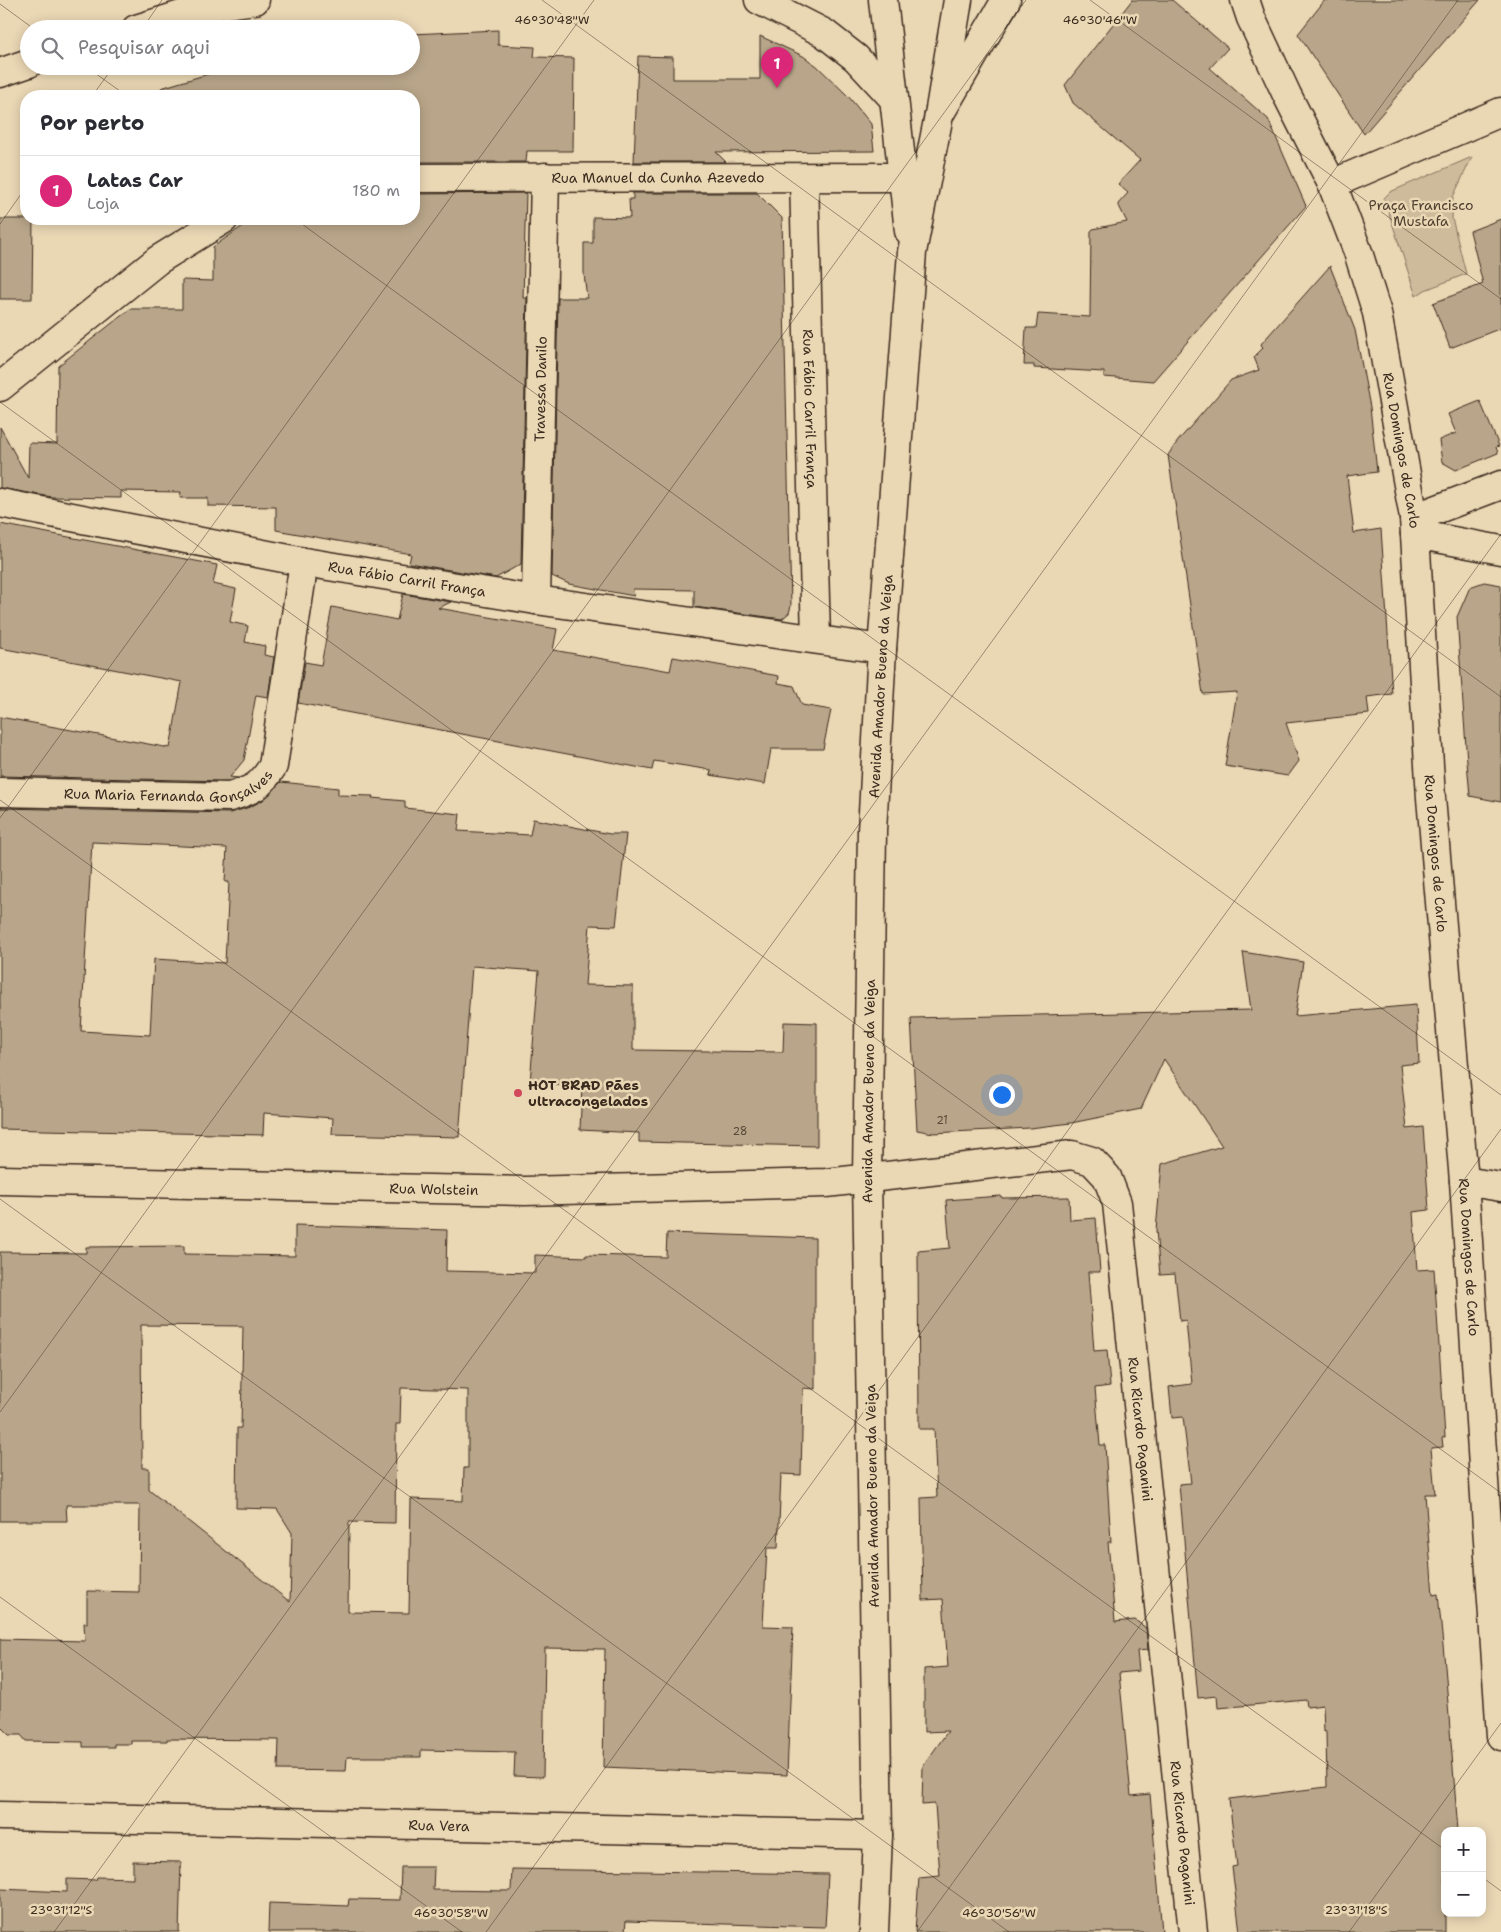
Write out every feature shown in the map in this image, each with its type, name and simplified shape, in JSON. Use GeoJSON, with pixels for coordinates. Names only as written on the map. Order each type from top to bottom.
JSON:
{"type":"FeatureCollection","features":[{"type":"Feature","properties":{"kind":"street"},"geometry":{"type":"LineString","coordinates":[[165,20],[210,6],[255,0]]}},
{"type":"Feature","properties":{"kind":"street"},"geometry":{"type":"LineString","coordinates":[[759,0],[824,33],[856,58],[894,100]]}},
{"type":"Feature","properties":{"kind":"street","name":"Avenida Amador Bueno da Veiga"},"geometry":{"type":"LineString","coordinates":[[883,0],[912,252]]}},
{"type":"Feature","properties":{"kind":"street","name":"Avenida Amador Bueno da Veiga"},"geometry":{"type":"LineString","coordinates":[[874,1932],[878,1835],[867,1178],[872,831],[882,649],[912,252],[940,115],[958,0]]}},
{"type":"Feature","properties":{"kind":"street"},"geometry":{"type":"LineString","coordinates":[[940,115],[1006,0]]}},
{"type":"Feature","properties":{"kind":"street","name":"Rua Domingos de Carlo"},"geometry":{"type":"LineString","coordinates":[[1245,0],[1251,18],[1287,96],[1332,184],[1358,252],[1377,313],[1414,526],[1431,798],[1464,1180],[1501,1736]]}},
{"type":"Feature","properties":{"kind":"street"},"geometry":{"type":"LineString","coordinates":[[0,73],[20,65]]}},
{"type":"Feature","properties":{"kind":"street"},"geometry":{"type":"LineString","coordinates":[[1332,184],[1501,112]]}},
{"type":"Feature","properties":{"kind":"street","name":"Travessa Danilo"},"geometry":{"type":"LineString","coordinates":[[536,600],[545,177]]}},
{"type":"Feature","properties":{"kind":"street","name":"Rua Manuel da Cunha Azevedo"},"geometry":{"type":"LineString","coordinates":[[420,178],[902,178]]}},
{"type":"Feature","properties":{"kind":"street","name":"Rua Fábio Carril França"},"geometry":{"type":"LineString","coordinates":[[804,178],[816,639]]}},
{"type":"Feature","properties":{"kind":"street"},"geometry":{"type":"LineString","coordinates":[[0,387],[158,260],[214,225]]}},
{"type":"Feature","properties":{"kind":"street"},"geometry":{"type":"LineString","coordinates":[[1414,526],[1501,485]]}},
{"type":"Feature","properties":{"kind":"street","name":"Rua Fábio Carril França"},"geometry":{"type":"LineString","coordinates":[[0,503],[304,562],[536,600],[882,649]]}},
{"type":"Feature","properties":{"kind":"street"},"geometry":{"type":"LineString","coordinates":[[1414,526],[1501,550]]}},
{"type":"Feature","properties":{"kind":"street","name":"Rua Maria Fernanda Gonçalves"},"geometry":{"type":"LineString","coordinates":[[0,792],[230,797],[255,789],[273,766],[304,562]]}},
{"type":"Feature","properties":{"kind":"street","name":"Rua Ricardo Paganini"},"geometry":{"type":"LineString","coordinates":[[867,1178],[1072,1155],[1092,1162],[1107,1177],[1117,1203],[1193,1932]]}},
{"type":"Feature","properties":{"kind":"street","name":"Rua Wolstein"},"geometry":{"type":"LineString","coordinates":[[0,1180],[526,1191],[826,1183],[867,1178]]}},
{"type":"Feature","properties":{"kind":"street"},"geometry":{"type":"LineString","coordinates":[[1464,1180],[1501,1187]]}},
{"type":"Feature","properties":{"kind":"street","name":"Rua Vera"},"geometry":{"type":"LineString","coordinates":[[0,1816],[878,1835]]}},
{"type":"Feature","properties":{"kind":"green space","name":"Praça Francisco Mustafa"},"geometry":{"type":"Polygon","coordinates":[[[1472,157],[1453,197],[1452,218],[1466,274],[1425,290],[1416,296],[1384,198],[1390,192],[1472,157]]]}},
{"type":"Feature","properties":{"kind":"building"},"geometry":{"type":"Polygon","coordinates":[[[1132,0],[1172,0],[1228,48],[1210,68],[1268,119],[1306,206],[1153,381],[1104,377],[1104,372],[1034,368],[1034,365],[1024,365],[1026,328],[1036,328],[1038,314],[1090,317],[1091,231],[1127,222],[1118,204],[1128,193],[1118,184],[1140,160],[1073,103],[1065,85],[1132,0]]]}},
{"type":"Feature","properties":{"kind":"building"},"geometry":{"type":"Polygon","coordinates":[[[1325,0],[1480,0],[1364,134],[1298,34],[1325,0]]]}},
{"type":"Feature","properties":{"kind":"building"},"geometry":{"type":"Polygon","coordinates":[[[498,30],[498,45],[535,47],[534,57],[574,58],[573,151],[527,151],[526,162],[420,162],[420,90],[161,90],[161,88],[205,75],[420,75],[420,34],[498,30]]]}},
{"type":"Feature","properties":{"kind":"building"},"geometry":{"type":"Polygon","coordinates":[[[760,36],[803,56],[817,66],[848,96],[871,124],[874,151],[716,152],[726,162],[634,162],[638,56],[673,57],[673,79],[760,79],[760,36]]]}},
{"type":"Feature","properties":{"kind":"building"},"geometry":{"type":"Polygon","coordinates":[[[526,193],[523,298],[527,298],[521,564],[496,578],[409,563],[411,554],[276,530],[276,507],[208,506],[208,498],[180,498],[181,492],[121,491],[121,498],[52,497],[0,488],[0,427],[28,478],[29,443],[57,444],[58,366],[130,309],[182,309],[182,280],[213,281],[213,247],[244,225],[420,225],[420,194],[526,193]]]}},
{"type":"Feature","properties":{"kind":"building"},"geometry":{"type":"Polygon","coordinates":[[[633,193],[757,193],[782,218],[791,606],[789,613],[782,619],[694,607],[694,590],[633,589],[634,596],[569,584],[552,576],[558,298],[587,298],[584,274],[584,243],[593,243],[593,217],[630,218],[629,199],[633,199],[633,193]]]}},
{"type":"Feature","properties":{"kind":"building"},"geometry":{"type":"Polygon","coordinates":[[[0,219],[20,219],[20,225],[33,225],[32,299],[0,299],[0,219]]]}},
{"type":"Feature","properties":{"kind":"building"},"geometry":{"type":"Polygon","coordinates":[[[1501,219],[1501,328],[1450,348],[1433,303],[1483,284],[1470,231],[1501,219]]]}},
{"type":"Feature","properties":{"kind":"building"},"geometry":{"type":"Polygon","coordinates":[[[1330,266],[1355,330],[1370,407],[1377,472],[1347,476],[1354,533],[1381,529],[1392,694],[1367,697],[1369,714],[1286,723],[1299,761],[1288,776],[1225,766],[1237,692],[1203,694],[1168,455],[1231,380],[1259,370],[1254,357],[1263,348],[1261,344],[1330,266]]]}},
{"type":"Feature","properties":{"kind":"building"},"geometry":{"type":"Polygon","coordinates":[[[1480,401],[1499,446],[1496,447],[1498,453],[1456,470],[1442,462],[1439,440],[1456,433],[1448,414],[1480,401]]]}},
{"type":"Feature","properties":{"kind":"building"},"geometry":{"type":"Polygon","coordinates":[[[0,524],[217,565],[213,584],[236,589],[230,622],[248,626],[245,642],[265,646],[264,655],[274,657],[268,697],[256,695],[244,760],[230,777],[238,778],[228,781],[0,776],[0,717],[170,748],[182,682],[0,648],[0,524]]]}},
{"type":"Feature","properties":{"kind":"building"},"geometry":{"type":"Polygon","coordinates":[[[1484,582],[1501,585],[1501,802],[1470,796],[1467,762],[1457,617],[1470,587],[1484,582]]]}},
{"type":"Feature","properties":{"kind":"building"},"geometry":{"type":"Polygon","coordinates":[[[403,594],[451,602],[438,608],[557,629],[553,650],[670,671],[673,657],[779,676],[778,683],[794,686],[802,705],[831,710],[823,749],[771,749],[765,784],[710,775],[711,770],[654,761],[652,770],[298,703],[305,662],[321,665],[332,607],[397,620],[403,594]]]}},
{"type":"Feature","properties":{"kind":"building"},"geometry":{"type":"Polygon","coordinates":[[[281,782],[338,788],[338,795],[373,796],[372,798],[405,801],[405,808],[460,814],[458,831],[530,835],[533,819],[610,834],[626,834],[616,926],[590,925],[585,985],[633,986],[633,1050],[783,1052],[784,1022],[817,1023],[817,1146],[639,1142],[639,1133],[580,1130],[582,1086],[530,1083],[539,971],[472,966],[459,1137],[332,1134],[333,1118],[264,1113],[263,1135],[0,1129],[0,808],[230,813],[250,807],[263,800],[281,782]],[[92,842],[81,1031],[150,1035],[154,959],[225,963],[229,882],[225,882],[227,848],[92,842]]]}},
{"type":"Feature","properties":{"kind":"building"},"geometry":{"type":"Polygon","coordinates":[[[1243,952],[1303,962],[1295,1016],[1416,1005],[1419,1063],[1400,1065],[1407,1129],[1423,1127],[1429,1210],[1413,1212],[1417,1270],[1434,1269],[1445,1437],[1442,1438],[1443,1447],[1431,1448],[1435,1494],[1425,1494],[1433,1595],[1438,1594],[1458,1827],[1441,1827],[1441,1917],[1445,1917],[1445,1932],[1240,1932],[1232,1867],[1237,1866],[1229,1799],[1327,1787],[1326,1731],[1324,1732],[1323,1705],[1307,1707],[1306,1700],[1218,1708],[1217,1696],[1198,1698],[1179,1484],[1191,1483],[1183,1417],[1172,1418],[1169,1387],[1192,1384],[1186,1320],[1180,1321],[1175,1274],[1160,1275],[1156,1230],[1162,1164],[1222,1146],[1164,1059],[1141,1109],[1071,1123],[1030,1128],[933,1133],[917,1130],[911,1018],[1251,1010],[1243,952]]]}},
{"type":"Feature","properties":{"kind":"building"},"geometry":{"type":"Polygon","coordinates":[[[1001,1196],[1002,1198],[1069,1197],[1070,1220],[1096,1218],[1100,1272],[1088,1272],[1094,1351],[1107,1350],[1110,1386],[1095,1388],[1100,1445],[1105,1445],[1111,1542],[1108,1542],[1115,1622],[1135,1620],[1146,1628],[1148,1650],[1137,1651],[1139,1671],[1119,1673],[1131,1796],[1150,1794],[1162,1932],[915,1932],[919,1878],[940,1876],[935,1804],[922,1805],[923,1766],[948,1731],[924,1732],[924,1669],[948,1667],[943,1599],[923,1600],[921,1498],[937,1497],[934,1429],[919,1429],[918,1251],[950,1248],[946,1200],[1001,1196]]]}},
{"type":"Feature","properties":{"kind":"building"},"geometry":{"type":"Polygon","coordinates":[[[295,1225],[447,1230],[446,1271],[535,1273],[535,1255],[666,1257],[667,1233],[815,1238],[815,1389],[803,1388],[801,1475],[781,1474],[778,1548],[767,1548],[763,1626],[793,1627],[787,1775],[603,1767],[605,1649],[545,1648],[543,1777],[514,1776],[515,1752],[421,1750],[421,1757],[347,1757],[346,1771],[278,1770],[279,1740],[167,1739],[167,1741],[131,1741],[131,1744],[114,1744],[114,1747],[83,1747],[83,1742],[26,1741],[21,1735],[9,1735],[0,1726],[0,1639],[85,1641],[84,1623],[87,1623],[87,1591],[139,1592],[140,1505],[66,1505],[67,1521],[0,1521],[0,1252],[86,1253],[86,1247],[184,1246],[184,1254],[295,1256],[295,1225]],[[141,1325],[142,1468],[149,1468],[149,1490],[290,1602],[292,1533],[277,1509],[236,1508],[237,1428],[241,1428],[243,1326],[141,1325]],[[401,1388],[400,1424],[396,1424],[395,1523],[349,1522],[348,1612],[409,1613],[411,1499],[463,1501],[464,1468],[468,1468],[468,1390],[401,1388]]]}},
{"type":"Feature","properties":{"kind":"building"},"geometry":{"type":"Polygon","coordinates":[[[133,1861],[181,1862],[179,1932],[0,1932],[0,1889],[67,1892],[67,1879],[96,1880],[97,1877],[133,1878],[133,1861]]]}},
{"type":"Feature","properties":{"kind":"building"},"geometry":{"type":"Polygon","coordinates":[[[401,1867],[434,1867],[433,1890],[511,1891],[512,1869],[828,1874],[825,1927],[626,1921],[625,1932],[268,1932],[269,1903],[348,1906],[349,1899],[400,1900],[401,1867]]]}},
{"type":"Feature","properties":{"kind":"place","name":"Latas Car"},"geometry":{"type":"Point","coordinates":[777,88]}},
{"type":"Feature","properties":{"kind":"place","name":"HOT BRAD Pães ultracongelados"},"geometry":{"type":"Point","coordinates":[518,1093]}}]}
